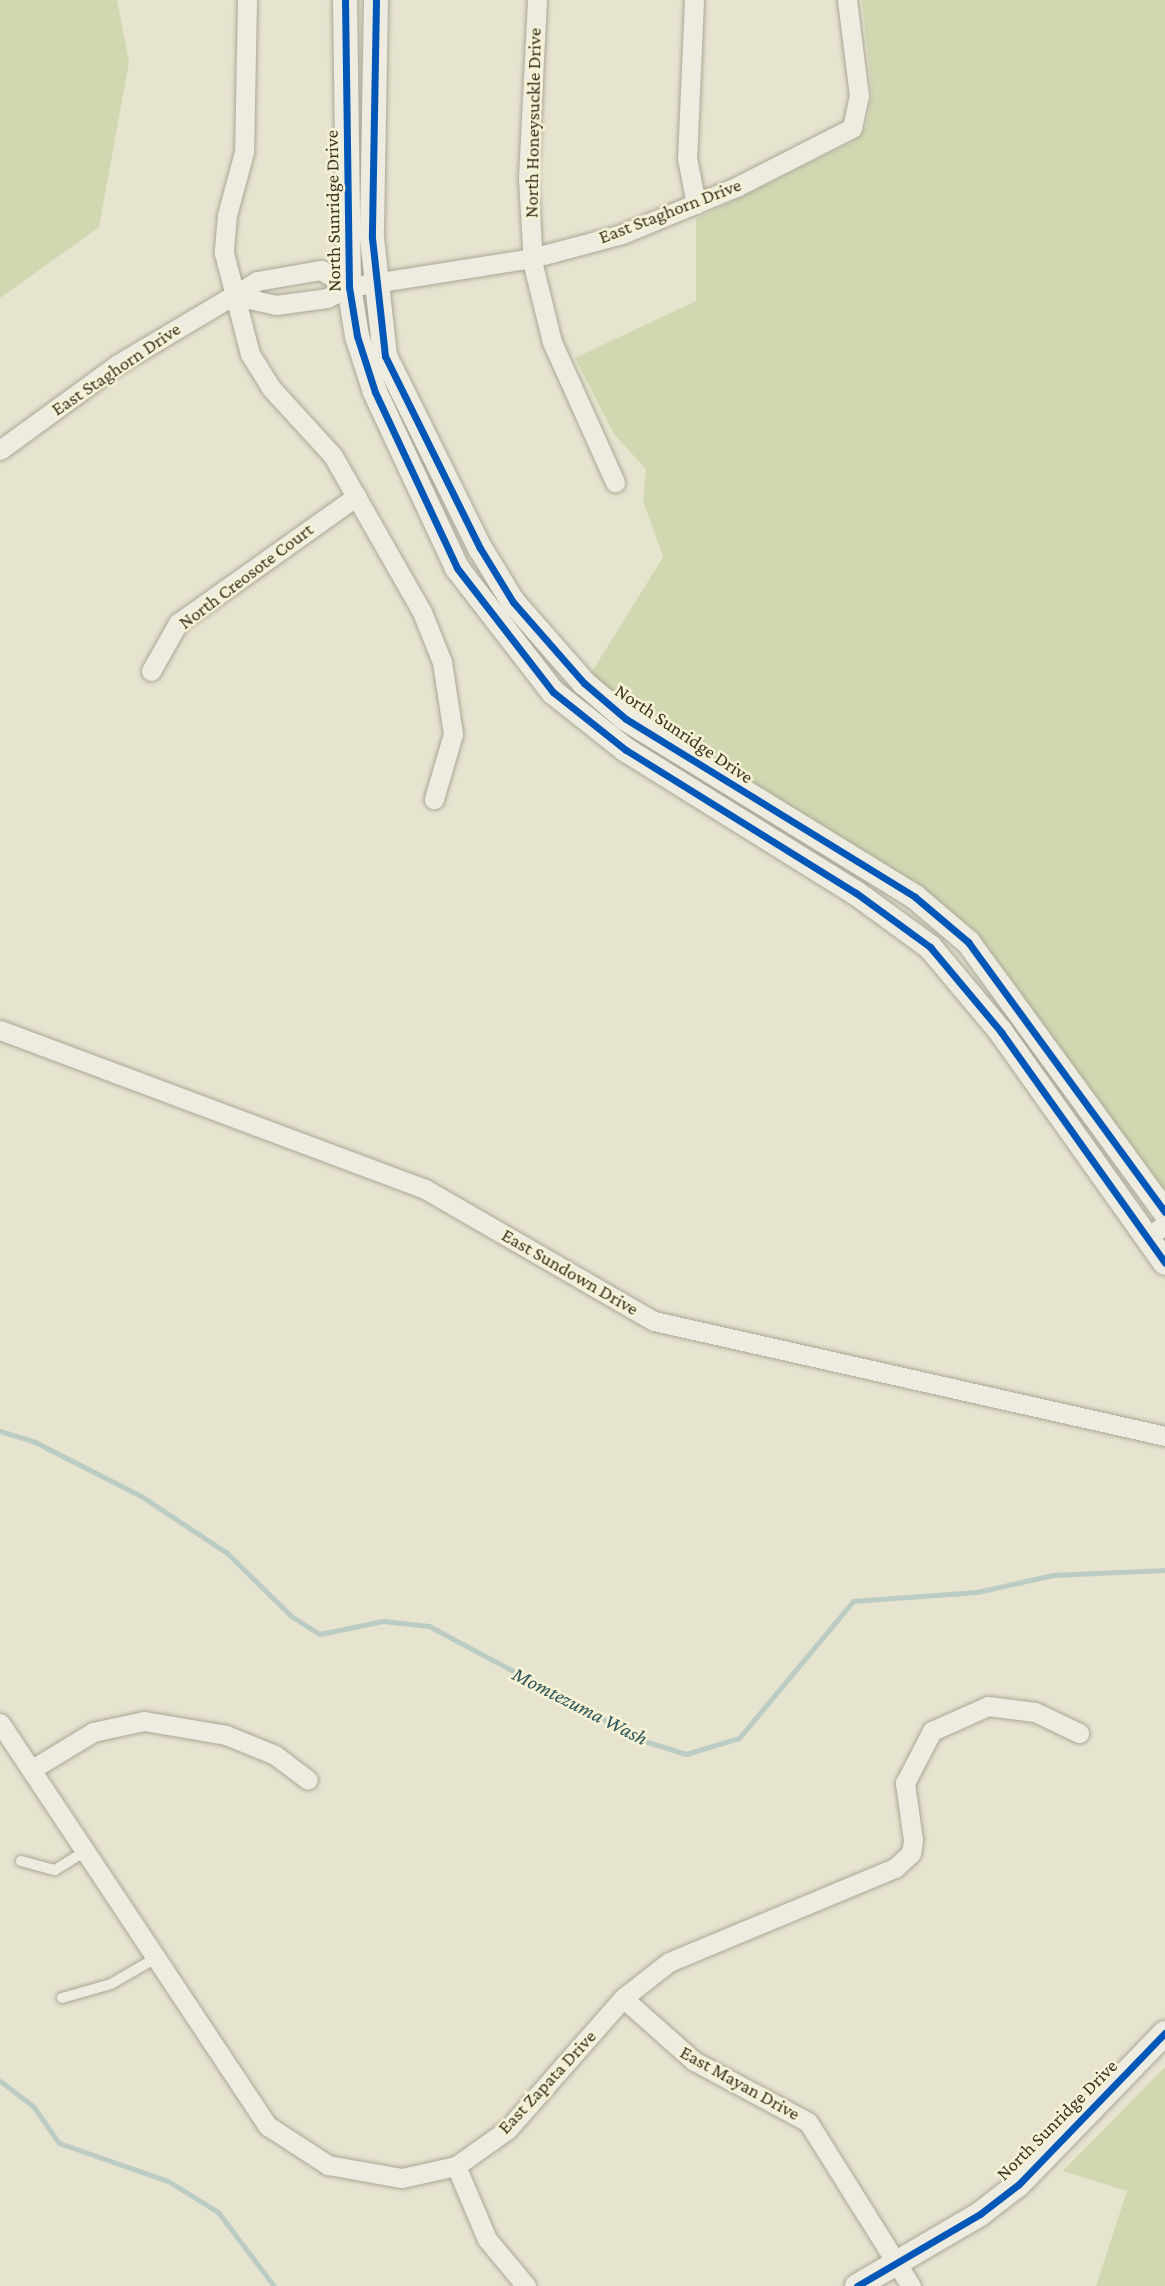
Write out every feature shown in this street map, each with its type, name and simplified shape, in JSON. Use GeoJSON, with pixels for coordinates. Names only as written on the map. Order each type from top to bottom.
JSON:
{"type":"FeatureCollection","features":[{"type":"Feature","properties":{"kind":"street"},"geometry":{"type":"LineString","coordinates":[[247,0],[244,152],[227,215],[223,253],[259,370],[333,456],[422,612],[442,662],[453,734],[434,799]]}},
{"type":"Feature","properties":{"kind":"street","name":"North Sunridge Drive"},"geometry":{"type":"LineString","coordinates":[[345,0],[349,287],[357,336],[375,393],[457,568],[527,664],[626,750],[856,893],[930,947],[1001,1032],[1156,1231],[1165,1263]]}},
{"type":"Feature","properties":{"kind":"street","name":"North Sunridge Drive"},"geometry":{"type":"LineString","coordinates":[[376,0],[374,284],[386,356],[401,392],[480,548],[542,638],[626,719],[858,860],[960,935],[991,968],[1165,1212]]}},
{"type":"Feature","properties":{"kind":"street","name":"North Honeysuckle Drive"},"geometry":{"type":"LineString","coordinates":[[537,0],[528,178],[532,258],[552,342],[615,482]]}},
{"type":"Feature","properties":{"kind":"street"},"geometry":{"type":"LineString","coordinates":[[694,0],[687,158],[696,204]]}},
{"type":"Feature","properties":{"kind":"street","name":"East Staghorn Drive"},"geometry":{"type":"LineString","coordinates":[[236,296],[261,306],[327,298],[349,287],[532,258],[622,234],[696,204],[852,128],[859,96],[847,0]]}},
{"type":"Feature","properties":{"kind":"street","name":"East Staghorn Drive"},"geometry":{"type":"LineString","coordinates":[[0,450],[118,364],[236,296],[257,281],[321,270],[349,287]]}},
{"type":"Feature","properties":{"kind":"street"},"geometry":{"type":"LineString","coordinates":[[292,274],[295,302]]}},
{"type":"Feature","properties":{"kind":"street","name":"North Creosote Court"},"geometry":{"type":"LineString","coordinates":[[151,671],[178,623],[356,496]]}},
{"type":"Feature","properties":{"kind":"street","name":"East Sundown Drive"},"geometry":{"type":"LineString","coordinates":[[0,1030],[425,1189],[654,1321],[1165,1436]]}},
{"type":"Feature","properties":{"kind":"street","name":"East Zapata Drive"},"geometry":{"type":"LineString","coordinates":[[0,1723],[34,1768],[154,1959],[268,2126],[302,2150],[359,2174],[402,2178],[456,2166],[508,2129],[623,1998],[669,1962],[895,1868],[911,1853],[905,1783],[916,1752],[932,1731],[951,1719],[988,1706],[1035,1712],[1079,1733]]}},
{"type":"Feature","properties":{"kind":"street"},"geometry":{"type":"LineString","coordinates":[[34,1768],[93,1732],[144,1721],[226,1735],[275,1755],[308,1780]]}},
{"type":"Feature","properties":{"kind":"street","name":"East Mayan Drive"},"geometry":{"type":"LineString","coordinates":[[623,1998],[694,2061],[808,2122],[911,2286]]}},
{"type":"Feature","properties":{"kind":"street","name":"North Sunridge Drive"},"geometry":{"type":"LineString","coordinates":[[857,2286],[980,2214],[1019,2183],[1165,2033]]}},
{"type":"Feature","properties":{"kind":"street"},"geometry":{"type":"LineString","coordinates":[[456,2166],[487,2239],[526,2286]]}},
{"type":"Feature","properties":{"kind":"lane"},"geometry":{"type":"LineString","coordinates":[[21,1861],[55,1870],[85,1851]]}},
{"type":"Feature","properties":{"kind":"lane"},"geometry":{"type":"LineString","coordinates":[[62,1998],[111,1984],[154,1959]]}},
{"type":"Feature","properties":{"kind":"green space"},"geometry":{"type":"Polygon","coordinates":[[[0,0],[117,0],[129,62],[99,227],[0,298],[0,0]]]}},
{"type":"Feature","properties":{"kind":"green space"},"geometry":{"type":"Polygon","coordinates":[[[862,0],[1165,0],[1165,1189],[1159,1193],[1008,974],[959,922],[649,722],[590,675],[663,557],[643,501],[646,469],[614,434],[575,358],[696,301],[696,219],[854,141],[866,127],[872,93],[862,0]]]}},
{"type":"Feature","properties":{"kind":"green space"},"geometry":{"type":"Polygon","coordinates":[[[1165,2067],[1165,2286],[1096,2286],[1127,2191],[1063,2171],[1165,2067]]]}},
{"type":"Feature","properties":{"kind":"waterway","name":"Momtezuma Wash"},"geometry":{"type":"LineString","coordinates":[[0,1431],[35,1442],[141,1496],[227,1553],[291,1616],[320,1634],[383,1621],[429,1626],[644,1741],[686,1754],[739,1738],[853,1601],[977,1592],[1053,1575],[1165,1570]]}},
{"type":"Feature","properties":{"kind":"waterway"},"geometry":{"type":"LineString","coordinates":[[0,2081],[33,2106],[59,2143],[168,2181],[218,2212],[274,2286]]}},
{"type":"Feature","properties":{"kind":"cycle path"},"geometry":{"type":"LineString","coordinates":[[345,0],[349,287],[357,336],[375,392],[457,568],[553,692],[626,750],[856,893],[930,947],[1001,1032],[1165,1263]]}},
{"type":"Feature","properties":{"kind":"cycle path"},"geometry":{"type":"LineString","coordinates":[[376,0],[372,238],[385,356],[480,548],[513,602],[584,683],[626,719],[915,897],[968,942],[1165,1212]]}},
{"type":"Feature","properties":{"kind":"cycle path"},"geometry":{"type":"LineString","coordinates":[[857,2286],[980,2214],[1019,2184],[1165,2033]]}}]}
